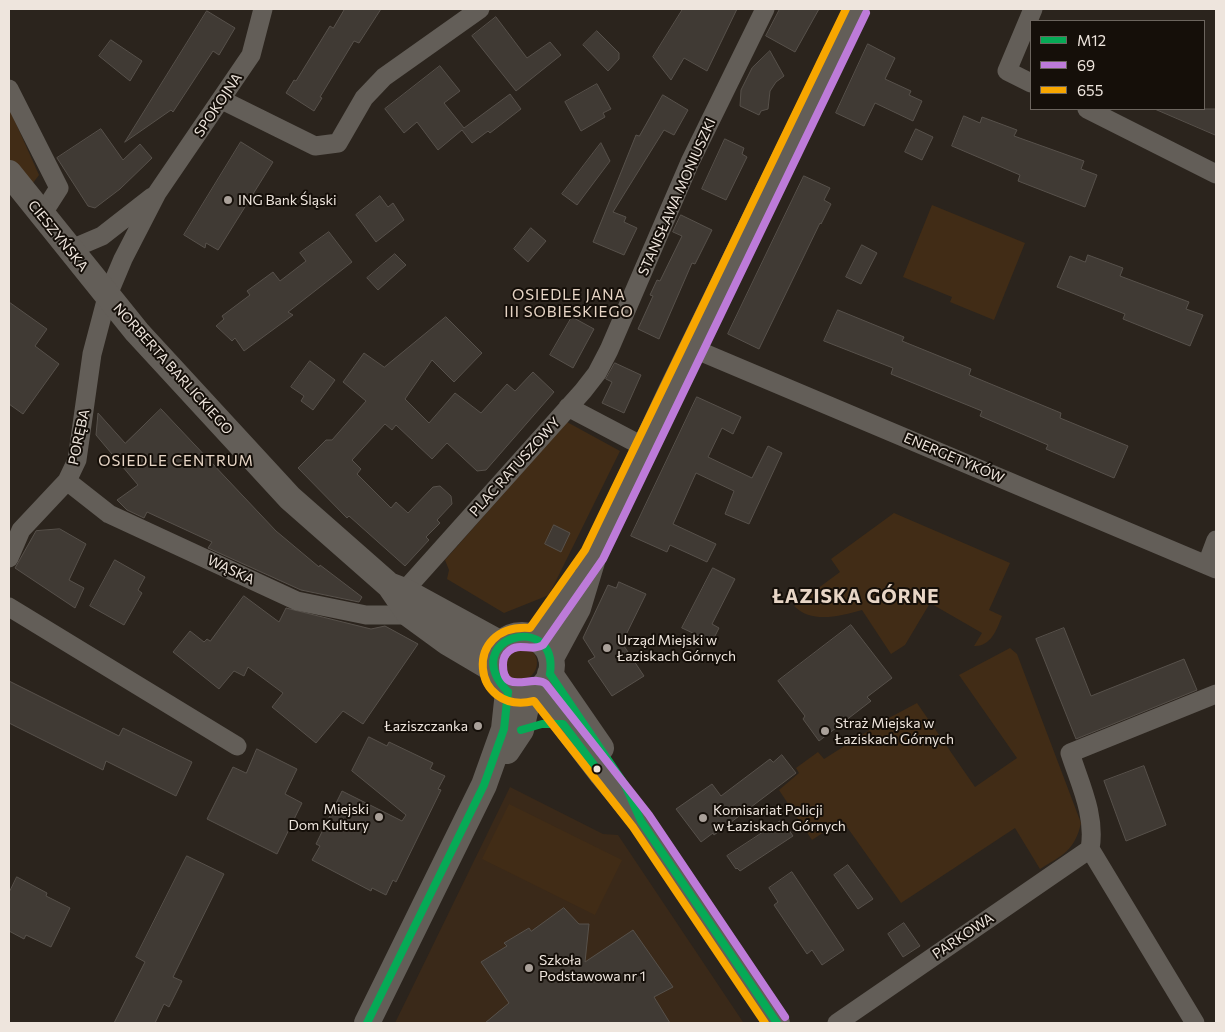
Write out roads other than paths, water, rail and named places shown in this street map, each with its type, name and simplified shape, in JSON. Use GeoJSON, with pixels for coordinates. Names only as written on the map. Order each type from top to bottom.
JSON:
{"type":"FeatureCollection","features":[{"type":"Feature","properties":{"kind":"street","name":"SPOKOJNA"},"geometry":{"type":"LineString","coordinates":[[108,297],[123,259],[157,193],[251,55],[263,9]]}},
{"type":"Feature","properties":{"kind":"street"},"geometry":{"type":"LineString","coordinates":[[222,100],[315,146],[338,143],[364,98],[384,77],[480,9]]}},
{"type":"Feature","properties":{"kind":"street","name":"STANISŁAWA MONIUSZKI"},"geometry":{"type":"LineString","coordinates":[[568,407],[597,373],[609,350],[690,162],[765,9]]}},
{"type":"Feature","properties":{"kind":"street"},"geometry":{"type":"LineString","coordinates":[[367,1023],[484,785],[504,730],[535,682],[578,608],[594,555],[692,348],[857,9]]}},
{"type":"Feature","properties":{"kind":"street"},"geometry":{"type":"LineString","coordinates":[[1030,82],[1007,71],[1033,9]]}},
{"type":"Feature","properties":{"kind":"street"},"geometry":{"type":"LineString","coordinates":[[9,89],[59,188],[41,216]]}},
{"type":"Feature","properties":{"kind":"street"},"geometry":{"type":"LineString","coordinates":[[1089,110],[1216,174]]}},
{"type":"Feature","properties":{"kind":"street","name":"CIESZYŃSKA"},"geometry":{"type":"LineString","coordinates":[[9,173],[17,193],[41,216],[108,297]]}},
{"type":"Feature","properties":{"kind":"street","name":"SPOKOJNA"},"geometry":{"type":"LineString","coordinates":[[69,250],[102,236],[157,193]]}},
{"type":"Feature","properties":{"kind":"street","name":"PORĘBA"},"geometry":{"type":"LineString","coordinates":[[9,558],[15,528],[67,481],[77,460],[92,354],[108,297]]}},
{"type":"Feature","properties":{"kind":"street","name":"NORBERTA BARLICKIEGO"},"geometry":{"type":"LineString","coordinates":[[108,297],[290,498],[401,597],[447,642],[492,668]]}},
{"type":"Feature","properties":{"kind":"street","name":"ENERGETYKÓW"},"geometry":{"type":"LineString","coordinates":[[692,348],[1212,567]]}},
{"type":"Feature","properties":{"kind":"street","name":"PLAC RATUSZOWY"},"geometry":{"type":"LineString","coordinates":[[401,597],[568,407],[646,448]]}},
{"type":"Feature","properties":{"kind":"street","name":"WĄSKA"},"geometry":{"type":"LineString","coordinates":[[67,481],[109,514],[297,601],[366,615],[401,597]]}},
{"type":"Feature","properties":{"kind":"street"},"geometry":{"type":"LineString","coordinates":[[1212,567],[1216,540]]}},
{"type":"Feature","properties":{"kind":"street"},"geometry":{"type":"LineString","coordinates":[[535,638],[594,555]]}},
{"type":"Feature","properties":{"kind":"street","name":"NORBERTA BARLICKIEGO"},"geometry":{"type":"LineString","coordinates":[[401,597],[501,644]]}},
{"type":"Feature","properties":{"kind":"street"},"geometry":{"type":"LineString","coordinates":[[9,607],[237,746]]}},
{"type":"Feature","properties":{"kind":"street"},"geometry":{"type":"LineString","coordinates":[[484,785],[521,730],[535,682],[545,646],[535,638],[523,635],[511,637],[501,644],[493,655],[492,668],[500,686],[535,682]]}},
{"type":"Feature","properties":{"kind":"street"},"geometry":{"type":"LineString","coordinates":[[535,682],[563,724],[641,821],[777,1023]]}},
{"type":"Feature","properties":{"kind":"street"},"geometry":{"type":"LineString","coordinates":[[535,682],[625,785],[641,821]]}},
{"type":"Feature","properties":{"kind":"street"},"geometry":{"type":"LineString","coordinates":[[1194,1023],[1090,849],[1092,834],[1091,818],[1070,753],[1216,694]]}},
{"type":"Feature","properties":{"kind":"street"},"geometry":{"type":"LineString","coordinates":[[521,730],[534,724],[548,722],[563,724]]}},
{"type":"Feature","properties":{"kind":"street","name":"PARKOWA"},"geometry":{"type":"LineString","coordinates":[[837,1023],[1090,849]]}},
{"type":"Feature","properties":{"kind":"place","name":"ING Bank Śląski"},"geometry":{"type":"Point","coordinates":[228,200]}},
{"type":"Feature","properties":{"kind":"place","name":"Urząd Miejski w Łaziskach Górnych"},"geometry":{"type":"Point","coordinates":[607,648]}},
{"type":"Feature","properties":{"kind":"place","name":"Łaziszczanka"},"geometry":{"type":"Point","coordinates":[478,726]}},
{"type":"Feature","properties":{"kind":"place","name":"Straż Miejska w Łaziskach Górnych"},"geometry":{"type":"Point","coordinates":[825,731]}},
{"type":"Feature","properties":{"kind":"place","name":"Miejski Dom Kultury"},"geometry":{"type":"Point","coordinates":[379,817]}},
{"type":"Feature","properties":{"kind":"place","name":"Komisariat Policji w Łaziskach Górnych"},"geometry":{"type":"Point","coordinates":[703,818]}},
{"type":"Feature","properties":{"kind":"place","name":"Szkoła Podstawowa nr 1"},"geometry":{"type":"Point","coordinates":[529,968]}},
{"type":"Feature","properties":{"kind":"district","name":"OSIEDLE JANA III SOBIESKIEGO"},"geometry":{"type":"Point","coordinates":[569,304]}},
{"type":"Feature","properties":{"kind":"district","name":"OSIEDLE CENTRUM"},"geometry":{"type":"Point","coordinates":[176,461]}},
{"type":"Feature","properties":{"kind":"district","name":"ŁAZISKA GÓRNE"},"geometry":{"type":"Point","coordinates":[856,597]}}]}
